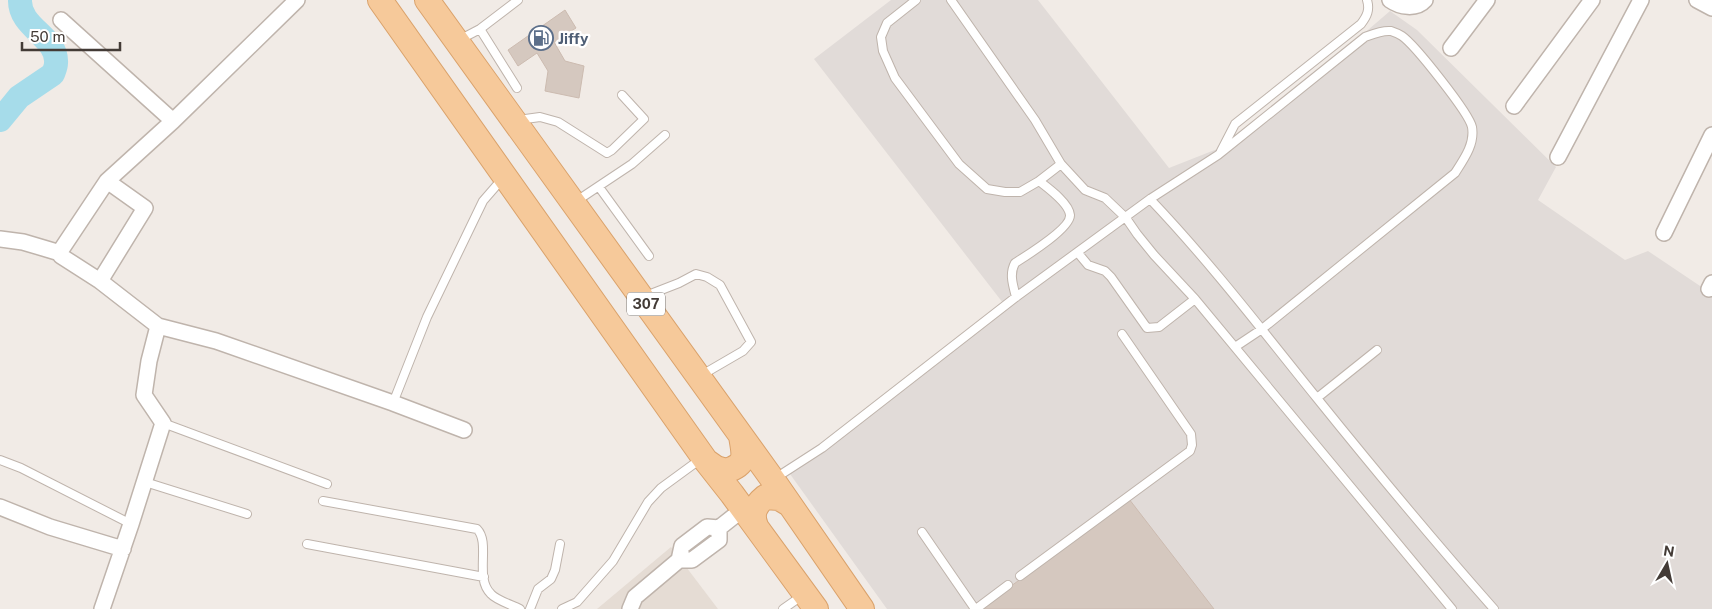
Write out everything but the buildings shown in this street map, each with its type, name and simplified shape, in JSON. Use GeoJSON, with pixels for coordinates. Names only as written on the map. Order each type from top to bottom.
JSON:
{"type":"FeatureCollection","features":[{"type":"Feature","properties":{"kind":"main road","name":"307"},"geometry":{"type":"LineString","coordinates":[[427,0],[773,480],[862,609]]}},
{"type":"Feature","properties":{"kind":"main road","name":"307"},"geometry":{"type":"LineString","coordinates":[[381,1],[705,459],[810,601]]}},
{"type":"Feature","properties":{"kind":"main road"},"geometry":{"type":"LineString","coordinates":[[705,459],[716,468],[726,471],[739,466],[743,460],[744,452],[741,436]]}},
{"type":"Feature","properties":{"kind":"main road"},"geometry":{"type":"LineString","coordinates":[[749,518],[753,519],[756,506],[765,498],[779,498],[789,504]]}},
{"type":"Feature","properties":{"kind":"street"},"geometry":{"type":"LineString","coordinates":[[60,253],[107,181],[173,121],[297,0]]}},
{"type":"Feature","properties":{"kind":"street"},"geometry":{"type":"LineString","coordinates":[[1390,0],[1396,4],[1409,7],[1422,4],[1425,0]]}},
{"type":"Feature","properties":{"kind":"street"},"geometry":{"type":"LineString","coordinates":[[1450,48],[1488,0]]}},
{"type":"Feature","properties":{"kind":"street"},"geometry":{"type":"LineString","coordinates":[[1514,106],[1592,0]]}},
{"type":"Feature","properties":{"kind":"street"},"geometry":{"type":"LineString","coordinates":[[1558,156],[1641,0]]}},
{"type":"Feature","properties":{"kind":"street"},"geometry":{"type":"LineString","coordinates":[[1697,0],[1712,8]]}},
{"type":"Feature","properties":{"kind":"street"},"geometry":{"type":"LineString","coordinates":[[61,20],[173,121]]}},
{"type":"Feature","properties":{"kind":"street"},"geometry":{"type":"LineString","coordinates":[[1664,233],[1712,135]]}},
{"type":"Feature","properties":{"kind":"street"},"geometry":{"type":"LineString","coordinates":[[100,281],[145,208],[107,181]]}},
{"type":"Feature","properties":{"kind":"street"},"geometry":{"type":"LineString","coordinates":[[0,239],[23,242],[60,253],[61,256],[100,281],[158,326],[216,341],[464,430]]}},
{"type":"Feature","properties":{"kind":"street"},"geometry":{"type":"LineString","coordinates":[[102,609],[132,524],[163,423],[144,395],[149,361],[158,326]]}},
{"type":"Feature","properties":{"kind":"street"},"geometry":{"type":"LineString","coordinates":[[0,507],[50,527],[123,549]]}},
{"type":"Feature","properties":{"kind":"street"},"geometry":{"type":"LineString","coordinates":[[630,609],[635,597],[679,560],[692,560],[719,540],[719,528],[749,518]]}},
{"type":"Feature","properties":{"kind":"lane"},"geometry":{"type":"LineString","coordinates":[[457,41],[480,29],[518,0]]}},
{"type":"Feature","properties":{"kind":"lane"},"geometry":{"type":"LineString","coordinates":[[916,0],[887,23],[880,37],[883,51],[895,78],[959,164],[986,189],[1005,192],[1020,192],[1061,164]]}},
{"type":"Feature","properties":{"kind":"lane"},"geometry":{"type":"LineString","coordinates":[[950,0],[1035,120],[1061,164],[1085,190],[1105,198],[1126,218],[1154,255],[1235,347],[1452,609]]}},
{"type":"Feature","properties":{"kind":"lane"},"geometry":{"type":"LineString","coordinates":[[1218,155],[1235,124],[1361,24],[1369,9],[1367,0]]}},
{"type":"Feature","properties":{"kind":"lane"},"geometry":{"type":"LineString","coordinates":[[480,29],[517,88]]}},
{"type":"Feature","properties":{"kind":"lane"},"geometry":{"type":"LineString","coordinates":[[773,480],[822,448],[1016,297],[1150,200],[1218,155],[1365,37],[1376,32],[1392,31],[1402,36],[1438,75],[1472,125],[1473,140],[1456,172],[1262,329],[1235,347]]}},
{"type":"Feature","properties":{"kind":"lane"},"geometry":{"type":"LineString","coordinates":[[514,121],[540,117],[558,122],[607,153],[644,118],[622,95]]}},
{"type":"Feature","properties":{"kind":"lane"},"geometry":{"type":"LineString","coordinates":[[573,203],[632,164],[665,136]]}},
{"type":"Feature","properties":{"kind":"lane"},"geometry":{"type":"LineString","coordinates":[[393,403],[427,317],[482,201],[504,176]]}},
{"type":"Feature","properties":{"kind":"lane"},"geometry":{"type":"LineString","coordinates":[[1016,297],[1012,278],[1012,269],[1015,264],[1062,230],[1069,222],[1069,210],[1061,199],[1039,180]]}},
{"type":"Feature","properties":{"kind":"lane"},"geometry":{"type":"LineString","coordinates":[[599,187],[650,256]]}},
{"type":"Feature","properties":{"kind":"lane"},"geometry":{"type":"LineString","coordinates":[[1150,200],[1223,282],[1317,398],[1494,609]]}},
{"type":"Feature","properties":{"kind":"lane"},"geometry":{"type":"LineString","coordinates":[[1078,253],[1088,265],[1105,272],[1111,277],[1147,328],[1159,327],[1194,299]]}},
{"type":"Feature","properties":{"kind":"lane"},"geometry":{"type":"LineString","coordinates":[[642,298],[696,274],[707,277],[720,286],[751,342],[743,351],[698,377]]}},
{"type":"Feature","properties":{"kind":"lane"},"geometry":{"type":"LineString","coordinates":[[1020,576],[1190,451],[1192,445],[1191,434],[1122,334]]}},
{"type":"Feature","properties":{"kind":"lane"},"geometry":{"type":"LineString","coordinates":[[1317,398],[1378,350]]}},
{"type":"Feature","properties":{"kind":"lane"},"geometry":{"type":"LineString","coordinates":[[163,423],[327,484]]}},
{"type":"Feature","properties":{"kind":"lane"},"geometry":{"type":"LineString","coordinates":[[562,609],[576,605],[613,561],[648,502],[661,488],[705,459]]}},
{"type":"Feature","properties":{"kind":"lane"},"geometry":{"type":"LineString","coordinates":[[0,460],[21,468],[132,524]]}},
{"type":"Feature","properties":{"kind":"lane"},"geometry":{"type":"LineString","coordinates":[[145,482],[247,514]]}},
{"type":"Feature","properties":{"kind":"lane"},"geometry":{"type":"LineString","coordinates":[[323,501],[477,529],[481,533],[484,577],[491,594],[520,609]]}},
{"type":"Feature","properties":{"kind":"lane"},"geometry":{"type":"LineString","coordinates":[[922,532],[976,609],[1008,585]]}},
{"type":"Feature","properties":{"kind":"lane"},"geometry":{"type":"LineString","coordinates":[[308,544],[484,577]]}},
{"type":"Feature","properties":{"kind":"lane"},"geometry":{"type":"LineString","coordinates":[[530,609],[538,589],[551,579],[555,570],[560,544]]}},
{"type":"Feature","properties":{"kind":"lane"},"geometry":{"type":"LineString","coordinates":[[783,609],[810,601]]}},
{"type":"Feature","properties":{"kind":"shaded area"},"geometry":{"type":"Polygon","coordinates":[[[891,0],[1038,0],[1169,168],[1240,140],[1390,11],[1417,30],[1556,167],[1538,200],[1625,260],[1648,251],[1712,294],[1712,609],[887,609],[790,474],[1003,303],[814,59],[891,0]]]}},
{"type":"Feature","properties":{"kind":"shaded area"},"geometry":{"type":"Polygon","coordinates":[[[671,547],[718,609],[597,609],[671,547]]]}},
{"type":"Feature","properties":{"kind":"waterway"},"geometry":{"type":"LineString","coordinates":[[0,120],[19,97],[53,74],[56,66],[55,54],[51,46],[25,18],[21,10],[20,0]]}},
{"type":"Feature","properties":{"kind":"place","name":"Jiffy"},"geometry":{"type":"Point","coordinates":[541,38]}}]}
